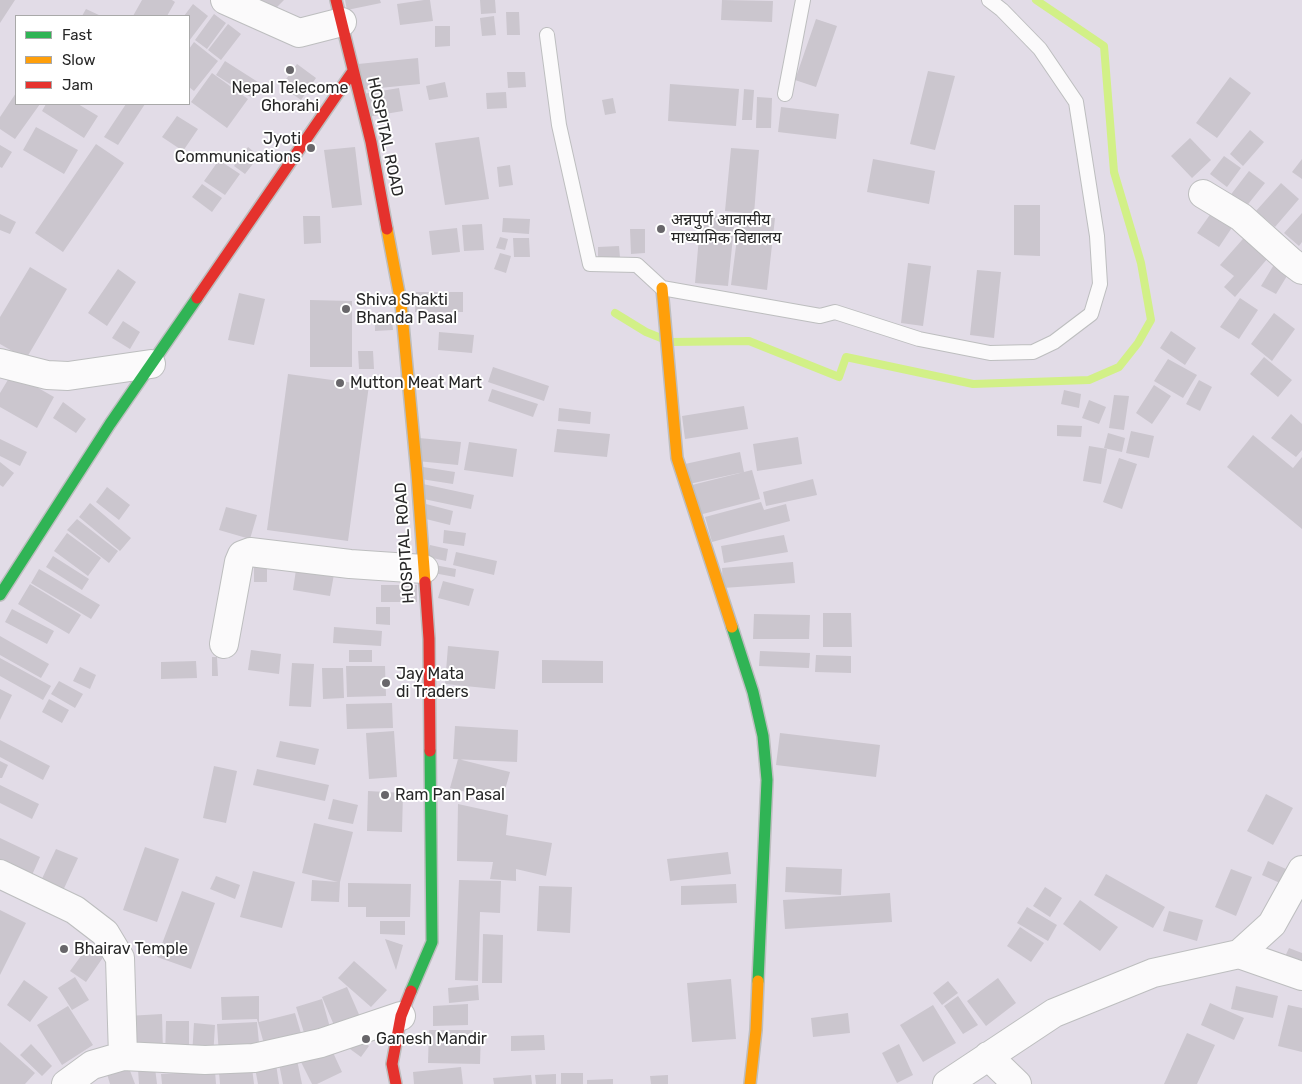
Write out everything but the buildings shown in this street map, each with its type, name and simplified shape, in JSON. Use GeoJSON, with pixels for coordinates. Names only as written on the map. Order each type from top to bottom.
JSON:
{"type":"FeatureCollection","features":[{"type":"Feature","properties":{"kind":"street"},"geometry":{"type":"LineString","coordinates":[[225,0],[299,33],[338,11]]}},
{"type":"Feature","properties":{"kind":"street","name":"HOSPITAL ROAD"},"geometry":{"type":"LineString","coordinates":[[338,11],[371,142],[401,303],[429,639],[432,942],[401,1016],[392,1064],[396,1084]]}},
{"type":"Feature","properties":{"kind":"street"},"geometry":{"type":"LineString","coordinates":[[0,595],[110,424],[353,71]]}},
{"type":"Feature","properties":{"kind":"street"},"geometry":{"type":"LineString","coordinates":[[1203,194],[1241,217],[1302,270]]}},
{"type":"Feature","properties":{"kind":"street"},"geometry":{"type":"LineString","coordinates":[[662,288],[677,458],[753,692],[763,736],[767,780],[756,1030],[750,1084]]}},
{"type":"Feature","properties":{"kind":"street"},"geometry":{"type":"LineString","coordinates":[[0,363],[47,375],[68,376],[151,364]]}},
{"type":"Feature","properties":{"kind":"street"},"geometry":{"type":"LineString","coordinates":[[224,644],[239,562],[242,555],[250,552],[350,564],[424,569]]}},
{"type":"Feature","properties":{"kind":"street"},"geometry":{"type":"LineString","coordinates":[[947,1084],[1054,1013],[1153,972],[1239,954],[1272,924],[1302,870]]}},
{"type":"Feature","properties":{"kind":"street"},"geometry":{"type":"LineString","coordinates":[[0,874],[75,910],[106,933],[120,958],[123,1056]]}},
{"type":"Feature","properties":{"kind":"street"},"geometry":{"type":"LineString","coordinates":[[1239,954],[1302,976]]}},
{"type":"Feature","properties":{"kind":"street"},"geometry":{"type":"LineString","coordinates":[[66,1084],[92,1065],[123,1056],[205,1060],[254,1058],[321,1043],[401,1016]]}},
{"type":"Feature","properties":{"kind":"street"},"geometry":{"type":"LineString","coordinates":[[988,1056],[1016,1084]]}},
{"type":"Feature","properties":{"kind":"lane"},"geometry":{"type":"LineString","coordinates":[[785,94],[803,0]]}},
{"type":"Feature","properties":{"kind":"lane"},"geometry":{"type":"LineString","coordinates":[[547,35],[559,125],[590,264],[637,265],[662,288],[820,316],[835,312],[920,339],[990,353],[1033,352],[1054,342],[1091,314],[1100,284],[1098,246],[1076,102],[1040,49],[1002,10],[989,0]]}},
{"type":"Feature","properties":{"kind":"waterway"},"geometry":{"type":"LineString","coordinates":[[672,342],[749,341],[839,377],[846,357],[973,384],[1089,380],[1119,367],[1138,343],[1151,320],[1141,263],[1114,172],[1104,46],[1036,0]]}},
{"type":"Feature","properties":{"kind":"waterway"},"geometry":{"type":"LineString","coordinates":[[615,313],[646,332],[661,338]]}},
{"type":"Feature","properties":{"kind":"traffic: fast"},"geometry":{"type":"LineString","coordinates":[[0,595],[110,424],[197,298]]}},
{"type":"Feature","properties":{"kind":"traffic: fast"},"geometry":{"type":"LineString","coordinates":[[732,627],[753,692],[763,736],[767,780],[758,981]]}},
{"type":"Feature","properties":{"kind":"traffic: fast"},"geometry":{"type":"LineString","coordinates":[[411,991],[432,942],[430,751]]}},
{"type":"Feature","properties":{"kind":"traffic: slow"},"geometry":{"type":"LineString","coordinates":[[387,229],[401,303],[425,582]]}},
{"type":"Feature","properties":{"kind":"traffic: slow"},"geometry":{"type":"LineString","coordinates":[[662,288],[677,458],[732,627]]}},
{"type":"Feature","properties":{"kind":"traffic: slow"},"geometry":{"type":"LineString","coordinates":[[750,1084],[756,1030],[758,981]]}},
{"type":"Feature","properties":{"kind":"traffic: jam"},"geometry":{"type":"LineString","coordinates":[[336,0],[371,142],[387,229]]}},
{"type":"Feature","properties":{"kind":"traffic: jam"},"geometry":{"type":"LineString","coordinates":[[197,298],[353,71]]}},
{"type":"Feature","properties":{"kind":"traffic: jam"},"geometry":{"type":"LineString","coordinates":[[425,582],[429,639],[430,751]]}},
{"type":"Feature","properties":{"kind":"traffic: jam"},"geometry":{"type":"LineString","coordinates":[[396,1084],[392,1064],[401,1016],[411,991]]}},
{"type":"Feature","properties":{"kind":"place","name":"Nepal Telecome Ghorahi"},"geometry":{"type":"Point","coordinates":[290,70]}},
{"type":"Feature","properties":{"kind":"place","name":"Jyoti Communications"},"geometry":{"type":"Point","coordinates":[311,148]}},
{"type":"Feature","properties":{"kind":"place","name":"अन्नपुर्ण आवासीय माध्यामिक विद्यालय"},"geometry":{"type":"Point","coordinates":[661,229]}},
{"type":"Feature","properties":{"kind":"place","name":"Shiva Shakti Bhanda Pasal"},"geometry":{"type":"Point","coordinates":[346,309]}},
{"type":"Feature","properties":{"kind":"place","name":"Mutton Meat Mart"},"geometry":{"type":"Point","coordinates":[340,383]}},
{"type":"Feature","properties":{"kind":"place","name":"Jay Mata di Traders"},"geometry":{"type":"Point","coordinates":[386,683]}},
{"type":"Feature","properties":{"kind":"place","name":"Ram Pan Pasal"},"geometry":{"type":"Point","coordinates":[385,795]}},
{"type":"Feature","properties":{"kind":"place","name":"Bhairav Temple"},"geometry":{"type":"Point","coordinates":[64,949]}},
{"type":"Feature","properties":{"kind":"place","name":"Ganesh Mandir"},"geometry":{"type":"Point","coordinates":[366,1039]}}]}
